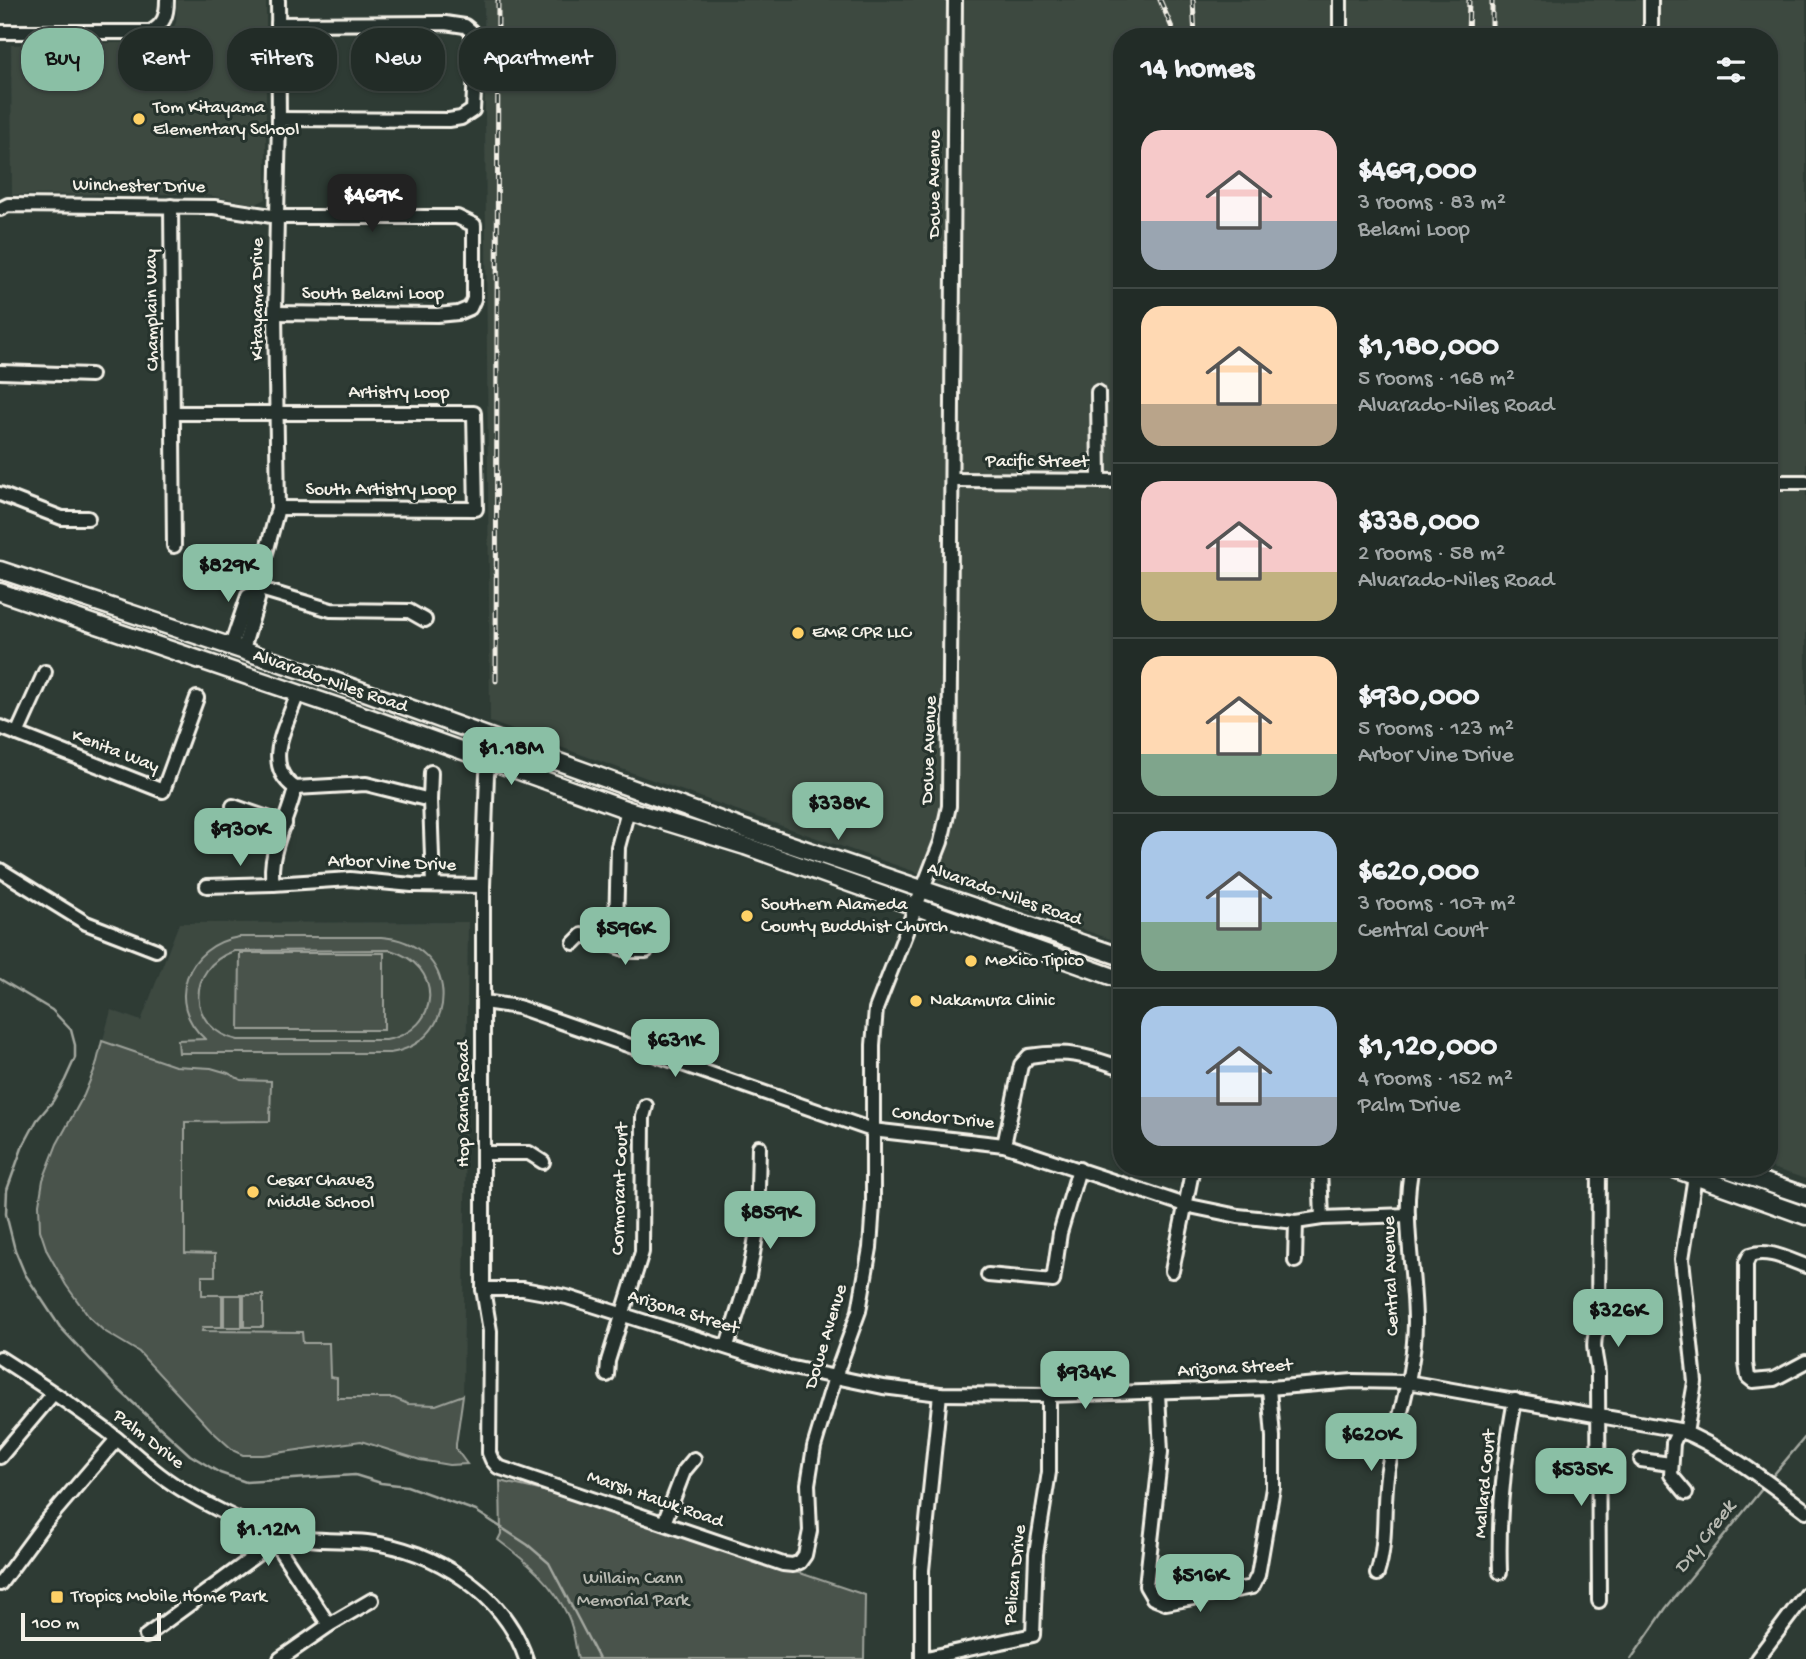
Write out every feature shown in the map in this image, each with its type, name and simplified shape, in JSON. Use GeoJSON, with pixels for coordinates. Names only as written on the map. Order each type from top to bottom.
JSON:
{"type":"FeatureCollection","features":[{"type":"Feature","properties":{"kind":"main road","name":"Alvarado-Niles Road"},"geometry":{"type":"LineString","coordinates":[[0,570],[237,648],[742,828],[1113,954]]}},
{"type":"Feature","properties":{"kind":"main road","name":"Alvarado-Niles Road"},"geometry":{"type":"LineString","coordinates":[[0,592],[298,693],[628,810],[746,846],[1113,977]]}},
{"type":"Feature","properties":{"kind":"main road"},"geometry":{"type":"LineString","coordinates":[[1695,1176],[1806,1216]]}},
{"type":"Feature","properties":{"kind":"main road"},"geometry":{"type":"LineString","coordinates":[[1747,1176],[1806,1196]]}},
{"type":"Feature","properties":{"kind":"street"},"geometry":{"type":"LineString","coordinates":[[0,32],[150,32],[164,21],[167,0]]}},
{"type":"Feature","properties":{"kind":"street","name":"Kitayama Drive"},"geometry":{"type":"LineString","coordinates":[[237,648],[258,599],[256,591],[278,508],[275,313],[279,119],[278,0]]}},
{"type":"Feature","properties":{"kind":"street","name":"Dowe Avenue"},"geometry":{"type":"LineString","coordinates":[[800,1562],[808,1543],[808,1485],[811,1463],[835,1377],[859,1311],[870,1248],[876,1009],[946,824],[951,789],[956,0]]}},
{"type":"Feature","properties":{"kind":"street"},"geometry":{"type":"LineString","coordinates":[[1340,0],[1340,28]]}},
{"type":"Feature","properties":{"kind":"street"},"geometry":{"type":"LineString","coordinates":[[1651,0],[1651,28]]}},
{"type":"Feature","properties":{"kind":"street"},"geometry":{"type":"LineString","coordinates":[[278,24],[445,23],[465,26],[471,31],[474,40],[473,110],[461,118],[279,119]]}},
{"type":"Feature","properties":{"kind":"street","name":"Winchester Drive"},"geometry":{"type":"LineString","coordinates":[[0,209],[8,205],[214,207],[278,217],[446,217],[465,220],[474,225]]}},
{"type":"Feature","properties":{"kind":"street","name":"Champlain Way"},"geometry":{"type":"LineString","coordinates":[[172,206],[174,547]]}},
{"type":"Feature","properties":{"kind":"street","name":"South Belami Loop"},"geometry":{"type":"LineString","coordinates":[[275,313],[436,315],[458,313],[470,308],[474,299],[474,225]]}},
{"type":"Feature","properties":{"kind":"street"},"geometry":{"type":"LineString","coordinates":[[0,372],[90,375]]}},
{"type":"Feature","properties":{"kind":"street"},"geometry":{"type":"LineString","coordinates":[[1098,392],[1099,481]]}},
{"type":"Feature","properties":{"kind":"street"},"geometry":{"type":"LineString","coordinates":[[174,413],[278,412]]}},
{"type":"Feature","properties":{"kind":"street","name":"Artistry Loop"},"geometry":{"type":"LineString","coordinates":[[278,412],[474,413],[476,460]]}},
{"type":"Feature","properties":{"kind":"street","name":"South Artistry Loop"},"geometry":{"type":"LineString","coordinates":[[278,508],[476,509],[476,460]]}},
{"type":"Feature","properties":{"kind":"street","name":"Pacific Street"},"geometry":{"type":"LineString","coordinates":[[953,480],[1113,481]]}},
{"type":"Feature","properties":{"kind":"street"},"geometry":{"type":"LineString","coordinates":[[1778,482],[1806,482]]}},
{"type":"Feature","properties":{"kind":"street"},"geometry":{"type":"LineString","coordinates":[[0,494],[62,518],[88,518]]}},
{"type":"Feature","properties":{"kind":"street"},"geometry":{"type":"LineString","coordinates":[[256,591],[331,610],[409,611],[425,621]]}},
{"type":"Feature","properties":{"kind":"street"},"geometry":{"type":"LineString","coordinates":[[17,734],[45,672]]}},
{"type":"Feature","properties":{"kind":"street"},"geometry":{"type":"LineString","coordinates":[[298,693],[277,755],[280,774],[295,788],[366,784],[430,800]]}},
{"type":"Feature","properties":{"kind":"street","name":"Kenita Way"},"geometry":{"type":"LineString","coordinates":[[0,727],[163,791],[197,698]]}},
{"type":"Feature","properties":{"kind":"street","name":"Hop Ranch Road"},"geometry":{"type":"LineString","coordinates":[[496,740],[490,760],[484,886],[483,1289],[490,1331],[489,1452],[498,1467]]}},
{"type":"Feature","properties":{"kind":"street"},"geometry":{"type":"LineString","coordinates":[[431,772],[433,885]]}},
{"type":"Feature","properties":{"kind":"street"},"geometry":{"type":"LineString","coordinates":[[273,884],[272,860],[295,788]]}},
{"type":"Feature","properties":{"kind":"street"},"geometry":{"type":"LineString","coordinates":[[233,806],[285,824]]}},
{"type":"Feature","properties":{"kind":"street"},"geometry":{"type":"LineString","coordinates":[[610,944],[616,928],[618,847],[628,810]]}},
{"type":"Feature","properties":{"kind":"street"},"geometry":{"type":"LineString","coordinates":[[0,870],[86,923],[156,950]]}},
{"type":"Feature","properties":{"kind":"street","name":"Arbor Vine Drive"},"geometry":{"type":"LineString","coordinates":[[207,886],[350,879],[484,886]]}},
{"type":"Feature","properties":{"kind":"street"},"geometry":{"type":"LineString","coordinates":[[574,943],[582,935],[630,951],[646,951]]}},
{"type":"Feature","properties":{"kind":"street","name":"Condor Drive"},"geometry":{"type":"LineString","coordinates":[[484,1002],[518,1007],[873,1130],[1004,1145],[1185,1205],[1238,1216],[1296,1222],[1322,1218],[1408,1215]]}},
{"type":"Feature","properties":{"kind":"street"},"geometry":{"type":"LineString","coordinates":[[1004,1145],[1021,1065],[1029,1056],[1062,1052],[1081,1054],[1113,1065]]}},
{"type":"Feature","properties":{"kind":"street","name":"Cormorant Court"},"geometry":{"type":"LineString","coordinates":[[607,1375],[608,1361],[642,1252],[643,1117],[646,1106]]}},
{"type":"Feature","properties":{"kind":"street"},"geometry":{"type":"LineString","coordinates":[[727,1346],[749,1276],[755,1242],[759,1147]]}},
{"type":"Feature","properties":{"kind":"street"},"geometry":{"type":"LineString","coordinates":[[483,1153],[529,1153],[542,1162]]}},
{"type":"Feature","properties":{"kind":"street"},"geometry":{"type":"LineString","coordinates":[[988,1275],[1053,1281],[1060,1233],[1079,1170]]}},
{"type":"Feature","properties":{"kind":"street"},"geometry":{"type":"LineString","coordinates":[[1172,1271],[1191,1176]]}},
{"type":"Feature","properties":{"kind":"street"},"geometry":{"type":"LineString","coordinates":[[1320,1176],[1322,1218]]}},
{"type":"Feature","properties":{"kind":"street","name":"Central Avenue"},"geometry":{"type":"LineString","coordinates":[[1377,1574],[1383,1555],[1388,1470],[1415,1342],[1415,1288],[1408,1215],[1411,1176]]}},
{"type":"Feature","properties":{"kind":"street"},"geometry":{"type":"LineString","coordinates":[[1599,1176],[1598,1329],[1594,1336],[1597,1368],[1599,1601]]}},
{"type":"Feature","properties":{"kind":"street"},"geometry":{"type":"LineString","coordinates":[[1686,1493],[1671,1475],[1670,1464],[1673,1443],[1682,1432],[1695,1382],[1682,1259],[1695,1176]]}},
{"type":"Feature","properties":{"kind":"street"},"geometry":{"type":"LineString","coordinates":[[1295,1261],[1296,1222]]}},
{"type":"Feature","properties":{"kind":"street"},"geometry":{"type":"LineString","coordinates":[[1806,1266],[1770,1254],[1757,1252],[1750,1255],[1746,1263],[1745,1343],[1747,1373],[1750,1380],[1756,1382],[1774,1380],[1806,1362]]}},
{"type":"Feature","properties":{"kind":"street","name":"Arizona Street"},"geometry":{"type":"LineString","coordinates":[[483,1289],[523,1289],[567,1297],[788,1367],[883,1387],[940,1394],[1158,1392],[1269,1388],[1353,1381],[1407,1382],[1515,1400],[1682,1432],[1700,1439],[1751,1470],[1806,1511]]}},
{"type":"Feature","properties":{"kind":"street","name":"Palm Drive"},"geometry":{"type":"LineString","coordinates":[[0,1358],[117,1439],[178,1487],[232,1517],[288,1536],[367,1542],[398,1548],[431,1560],[464,1578],[499,1609],[520,1642],[526,1659]]}},
{"type":"Feature","properties":{"kind":"street"},"geometry":{"type":"LineString","coordinates":[[1158,1392],[1161,1452],[1146,1587],[1153,1598],[1166,1603],[1252,1587],[1258,1575],[1273,1488],[1269,1388]]}},
{"type":"Feature","properties":{"kind":"street"},"geometry":{"type":"LineString","coordinates":[[0,1457],[53,1394]]}},
{"type":"Feature","properties":{"kind":"street","name":"Pelican Drive"},"geometry":{"type":"LineString","coordinates":[[940,1394],[922,1570],[922,1659],[1033,1635],[1036,1554],[1049,1472],[1049,1395]]}},
{"type":"Feature","properties":{"kind":"street","name":"Mallard Court"},"geometry":{"type":"LineString","coordinates":[[1500,1573],[1501,1497],[1506,1444],[1515,1400]]}},
{"type":"Feature","properties":{"kind":"street"},"geometry":{"type":"LineString","coordinates":[[0,1584],[45,1523],[117,1439]]}},
{"type":"Feature","properties":{"kind":"street"},"geometry":{"type":"LineString","coordinates":[[664,1523],[684,1471],[694,1459]]}},
{"type":"Feature","properties":{"kind":"street"},"geometry":{"type":"LineString","coordinates":[[1641,1460],[1670,1464]]}},
{"type":"Feature","properties":{"kind":"street","name":"Marsh Hawk Road"},"geometry":{"type":"LineString","coordinates":[[498,1467],[783,1564],[793,1565],[800,1562]]}},
{"type":"Feature","properties":{"kind":"street"},"geometry":{"type":"LineString","coordinates":[[266,1548],[267,1531]]}},
{"type":"Feature","properties":{"kind":"street"},"geometry":{"type":"LineString","coordinates":[[266,1548],[272,1552],[280,1550],[288,1536]]}},
{"type":"Feature","properties":{"kind":"street"},"geometry":{"type":"LineString","coordinates":[[146,1636],[266,1548]]}},
{"type":"Feature","properties":{"kind":"street"},"geometry":{"type":"LineString","coordinates":[[280,1550],[329,1625]]}},
{"type":"Feature","properties":{"kind":"street"},"geometry":{"type":"LineString","coordinates":[[1757,1659],[1806,1594]]}},
{"type":"Feature","properties":{"kind":"street"},"geometry":{"type":"LineString","coordinates":[[280,1659],[329,1625],[372,1600]]}},
{"type":"Feature","properties":{"kind":"shaded area","name":"Tom Kitayama Elementary School"},"geometry":{"type":"Polygon","coordinates":[[[177,0],[266,0],[266,28],[227,28],[227,91],[266,91],[266,199],[256,204],[201,194],[12,195],[11,45],[21,45],[21,91],[104,91],[104,43],[118,43],[118,91],[213,91],[213,28],[173,28],[177,0]]]}},
{"type":"Feature","properties":{"kind":"shaded area"},"geometry":{"type":"Polygon","coordinates":[[[484,0],[1806,0],[1806,1179],[1778,1170],[1778,28],[1113,28],[1113,940],[490,722],[485,91],[616,91],[616,28],[484,28],[484,0]]]}},
{"type":"Feature","properties":{"kind":"shaded area","name":"Cesar Chavez Middle School"},"geometry":{"type":"Polygon","coordinates":[[[468,922],[463,1405],[456,1444],[456,1449],[467,1464],[449,1465],[420,1460],[361,1441],[263,1455],[243,1455],[234,1451],[212,1431],[139,1352],[104,1331],[89,1317],[66,1285],[47,1251],[40,1230],[39,1204],[43,1180],[57,1144],[84,1095],[96,1066],[111,1010],[141,1021],[179,923],[468,922]]]}},
{"type":"Feature","properties":{"kind":"green space"},"geometry":{"type":"Polygon","coordinates":[[[239,937],[381,937],[407,943],[426,955],[438,972],[443,992],[440,1012],[431,1030],[414,1044],[390,1053],[179,1053],[178,1040],[205,1039],[193,1025],[186,1009],[184,993],[187,978],[195,963],[206,951],[221,942],[239,937]],[[390,950],[234,951],[218,959],[207,971],[200,984],[198,998],[201,1011],[209,1024],[221,1034],[238,1040],[386,1040],[404,1034],[418,1024],[426,1011],[429,997],[427,982],[420,969],[408,958],[390,950]]]}},
{"type":"Feature","properties":{"kind":"green space"},"geometry":{"type":"Polygon","coordinates":[[[240,953],[384,953],[384,1030],[239,1030],[240,953]]]}},
{"type":"Feature","properties":{"kind":"green space"},"geometry":{"type":"Polygon","coordinates":[[[102,1041],[175,1066],[211,1068],[241,1080],[271,1081],[270,1121],[185,1122],[185,1253],[215,1254],[215,1276],[202,1276],[202,1295],[222,1295],[222,1327],[203,1327],[202,1331],[302,1332],[303,1343],[329,1343],[330,1377],[337,1378],[337,1398],[394,1398],[408,1404],[436,1405],[463,1395],[456,1449],[467,1464],[449,1465],[420,1460],[361,1441],[263,1455],[243,1455],[234,1451],[212,1431],[139,1352],[104,1331],[89,1317],[66,1285],[47,1251],[40,1230],[39,1204],[43,1180],[57,1144],[84,1095],[96,1066],[102,1041]]]}},
{"type":"Feature","properties":{"kind":"green space"},"geometry":{"type":"Polygon","coordinates":[[[224,1295],[242,1295],[242,1327],[224,1327],[224,1295]]]}},
{"type":"Feature","properties":{"kind":"green space"},"geometry":{"type":"Polygon","coordinates":[[[244,1295],[263,1295],[263,1327],[244,1327],[244,1295]]]}},
{"type":"Feature","properties":{"kind":"green space","name":"Willaim Cann Memorial Park"},"geometry":{"type":"Polygon","coordinates":[[[500,1481],[565,1496],[770,1566],[865,1595],[864,1659],[578,1659],[573,1631],[562,1604],[547,1583],[498,1540],[501,1534],[500,1481]]]}},
{"type":"Feature","properties":{"kind":"waterway"},"geometry":{"type":"LineString","coordinates":[[0,979],[52,1010],[71,1030],[75,1045],[75,1058],[65,1080],[53,1101],[37,1120],[22,1148],[7,1190],[6,1214],[15,1250],[25,1274],[60,1327],[117,1388],[190,1455],[220,1473],[246,1482],[355,1475],[381,1483],[407,1486],[476,1511],[528,1545],[549,1563],[599,1659]]}},
{"type":"Feature","properties":{"kind":"waterway","name":"Dry Creek"},"geometry":{"type":"LineString","coordinates":[[1770,1479],[1806,1436]]}},
{"type":"Feature","properties":{"kind":"waterway","name":"Dry Creek"},"geometry":{"type":"LineString","coordinates":[[1631,1659],[1666,1608],[1766,1484]]}},
{"type":"Feature","properties":{"kind":"railway"},"geometry":{"type":"LineString","coordinates":[[496,681],[498,0]]}},
{"type":"Feature","properties":{"kind":"railway"},"geometry":{"type":"LineString","coordinates":[[1160,0],[1172,28]]}},
{"type":"Feature","properties":{"kind":"railway"},"geometry":{"type":"LineString","coordinates":[[1193,0],[1195,28]]}},
{"type":"Feature","properties":{"kind":"railway"},"geometry":{"type":"LineString","coordinates":[[1468,28],[1469,0]]}},
{"type":"Feature","properties":{"kind":"railway"},"geometry":{"type":"LineString","coordinates":[[1492,0],[1492,28]]}},
{"type":"Feature","properties":{"kind":"place","name":"Tom Kitayama Elementary School"},"geometry":{"type":"Point","coordinates":[139,119]}},
{"type":"Feature","properties":{"kind":"place","name":"EMR CPR LLC"},"geometry":{"type":"Point","coordinates":[798,633]}},
{"type":"Feature","properties":{"kind":"place","name":"Southern Alameda County Buddhist Church"},"geometry":{"type":"Point","coordinates":[747,916]}},
{"type":"Feature","properties":{"kind":"place","name":"Mexico Tipico"},"geometry":{"type":"Point","coordinates":[971,961]}},
{"type":"Feature","properties":{"kind":"place","name":"Nakamura Clinic"},"geometry":{"type":"Point","coordinates":[916,1001]}},
{"type":"Feature","properties":{"kind":"place","name":"Cesar Chavez Middle School"},"geometry":{"type":"Point","coordinates":[253,1192]}},
{"type":"Feature","properties":{"kind":"place","name":"Tropics Mobile Home Park"},"geometry":{"type":"Point","coordinates":[57,1597]}}]}
